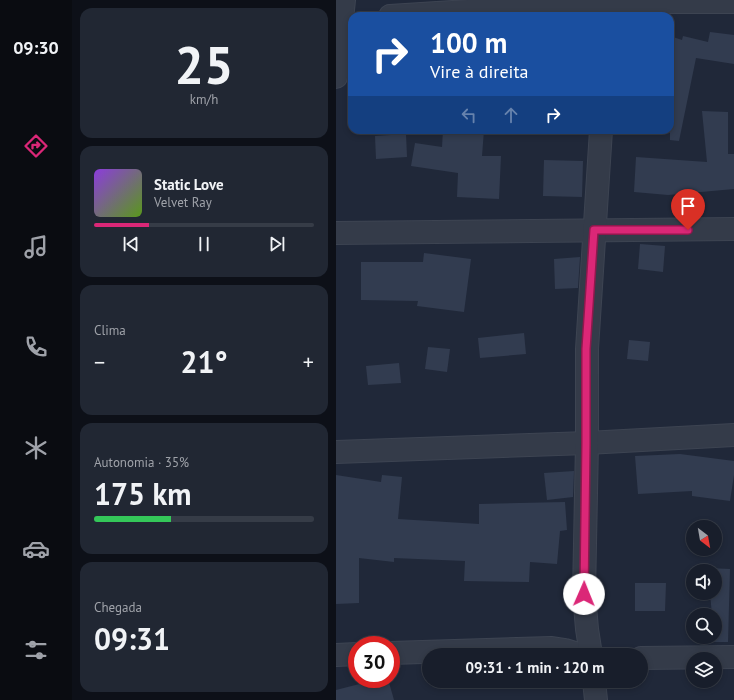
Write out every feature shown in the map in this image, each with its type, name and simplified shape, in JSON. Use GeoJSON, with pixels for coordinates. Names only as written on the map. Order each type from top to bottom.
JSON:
{"type":"FeatureCollection","features":[{"type":"Feature","properties":{"kind":"street"},"geometry":{"type":"LineString","coordinates":[[478,12],[734,2]]}},
{"type":"Feature","properties":{"kind":"street"},"geometry":{"type":"LineString","coordinates":[[336,77],[346,12]]}},
{"type":"Feature","properties":{"kind":"street"},"geometry":{"type":"LineString","coordinates":[[590,648],[584,594],[586,349],[601,134]]}},
{"type":"Feature","properties":{"kind":"street"},"geometry":{"type":"LineString","coordinates":[[336,233],[734,229]]}},
{"type":"Feature","properties":{"kind":"street"},"geometry":{"type":"LineString","coordinates":[[336,452],[734,436]]}},
{"type":"Feature","properties":{"kind":"street"},"geometry":{"type":"LineString","coordinates":[[400,653],[422,652]]}},
{"type":"Feature","properties":{"kind":"street"},"geometry":{"type":"LineString","coordinates":[[336,655],[348,654]]}},
{"type":"Feature","properties":{"kind":"street"},"geometry":{"type":"LineString","coordinates":[[648,658],[734,657]]}},
{"type":"Feature","properties":{"kind":"street"},"geometry":{"type":"LineString","coordinates":[[595,688],[596,700]]}},
{"type":"Feature","properties":{"kind":"building"},"geometry":{"type":"Polygon","coordinates":[[[710,32],[734,35],[734,64],[696,58],[679,141],[670,140],[670,134],[674,134],[674,37],[682,40],[683,36],[708,42],[710,32]]]}},
{"type":"Feature","properties":{"kind":"building"},"geometry":{"type":"Polygon","coordinates":[[[702,111],[728,112],[728,154],[734,154],[734,189],[668,195],[634,192],[636,157],[707,162],[702,111]]]}},
{"type":"Feature","properties":{"kind":"building"},"geometry":{"type":"Polygon","coordinates":[[[406,134],[407,157],[376,159],[375,136],[406,134]]]}},
{"type":"Feature","properties":{"kind":"building"},"geometry":{"type":"Polygon","coordinates":[[[443,134],[484,134],[482,156],[501,156],[499,199],[457,197],[458,173],[411,166],[415,143],[442,147],[443,134]]]}},
{"type":"Feature","properties":{"kind":"building"},"geometry":{"type":"Polygon","coordinates":[[[544,160],[583,161],[582,197],[543,196],[544,160]]]}},
{"type":"Feature","properties":{"kind":"building"},"geometry":{"type":"Polygon","coordinates":[[[640,244],[665,246],[663,272],[638,269],[640,244]]]}},
{"type":"Feature","properties":{"kind":"building"},"geometry":{"type":"Polygon","coordinates":[[[424,253],[471,259],[464,312],[417,306],[418,301],[361,300],[361,262],[423,262],[424,253]]]}},
{"type":"Feature","properties":{"kind":"building"},"geometry":{"type":"Polygon","coordinates":[[[580,257],[578,288],[555,289],[554,259],[580,257]]]}},
{"type":"Feature","properties":{"kind":"building"},"geometry":{"type":"Polygon","coordinates":[[[524,333],[526,354],[480,358],[478,338],[524,333]]]}},
{"type":"Feature","properties":{"kind":"building"},"geometry":{"type":"Polygon","coordinates":[[[629,340],[650,342],[648,361],[627,359],[629,340]]]}},
{"type":"Feature","properties":{"kind":"building"},"geometry":{"type":"Polygon","coordinates":[[[428,347],[450,349],[447,372],[425,369],[428,347]]]}},
{"type":"Feature","properties":{"kind":"building"},"geometry":{"type":"Polygon","coordinates":[[[399,363],[401,383],[368,385],[366,366],[399,363]]]}},
{"type":"Feature","properties":{"kind":"building"},"geometry":{"type":"Polygon","coordinates":[[[680,454],[734,461],[734,475],[730,501],[692,496],[692,491],[638,494],[635,456],[680,454]]]}},
{"type":"Feature","properties":{"kind":"building"},"geometry":{"type":"Polygon","coordinates":[[[574,471],[573,497],[547,500],[544,473],[574,471]]]}},
{"type":"Feature","properties":{"kind":"building"},"geometry":{"type":"Polygon","coordinates":[[[336,475],[381,482],[382,475],[402,477],[398,519],[479,524],[479,504],[565,502],[567,530],[560,531],[557,564],[530,562],[529,582],[464,581],[465,561],[394,558],[394,562],[359,558],[359,603],[336,604],[336,475]]]}},
{"type":"Feature","properties":{"kind":"building"},"geometry":{"type":"Polygon","coordinates":[[[722,569],[730,569],[728,642],[722,642],[722,608],[711,608],[711,600],[722,600],[722,569]]]}},
{"type":"Feature","properties":{"kind":"building"},"geometry":{"type":"Polygon","coordinates":[[[635,583],[666,583],[665,611],[635,611],[635,583]]]}},
{"type":"Feature","properties":{"kind":"building"},"geometry":{"type":"Polygon","coordinates":[[[348,687],[391,688],[394,700],[336,700],[336,690],[348,687]]]}},
{"type":"Feature","properties":{"kind":"route"},"geometry":{"type":"LineString","coordinates":[[584,594],[586,349],[594,230],[688,230]]}}]}
